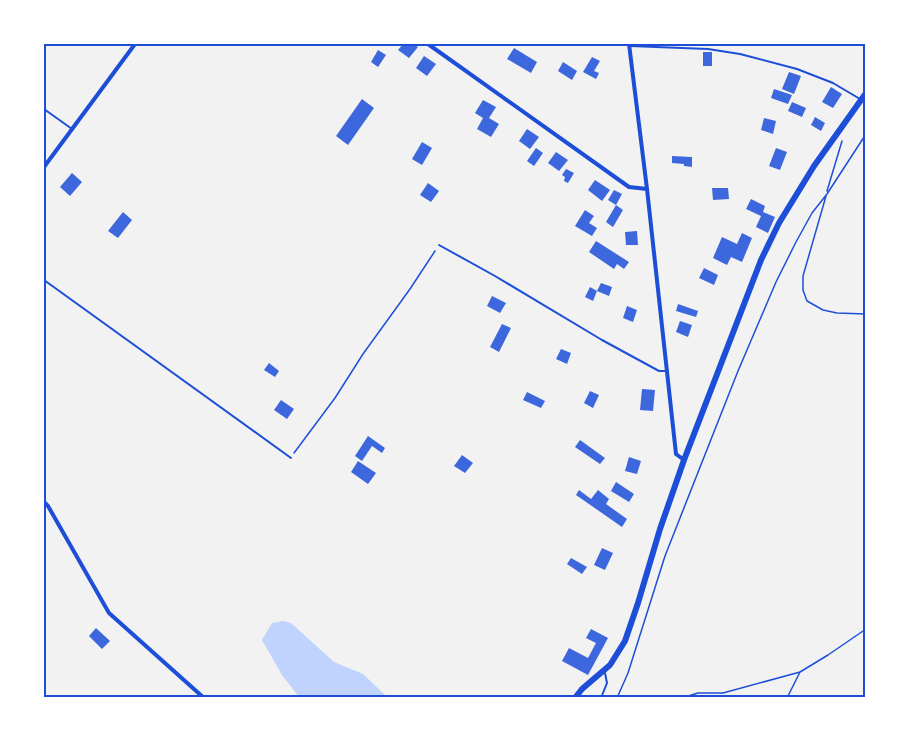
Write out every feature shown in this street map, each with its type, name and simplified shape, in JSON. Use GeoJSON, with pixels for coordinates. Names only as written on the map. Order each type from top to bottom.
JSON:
{"type":"FeatureCollection","features":[{"type":"Feature","properties":{"kind":"main road"},"geometry":{"type":"LineString","coordinates":[[575,698],[610,664],[621,649],[631,626],[660,529],[684,460],[761,260],[779,223],[814,166],[866,93]]}},
{"type":"Feature","properties":{"kind":"street"},"geometry":{"type":"LineString","coordinates":[[44,167],[135,44]]}},
{"type":"Feature","properties":{"kind":"street"},"geometry":{"type":"LineString","coordinates":[[428,44],[628,187],[647,189]]}},
{"type":"Feature","properties":{"kind":"street"},"geometry":{"type":"LineString","coordinates":[[630,45],[676,454],[684,460]]}},
{"type":"Feature","properties":{"kind":"street"},"geometry":{"type":"LineString","coordinates":[[44,502],[109,613],[204,698]]}},
{"type":"Feature","properties":{"kind":"lane"},"geometry":{"type":"LineString","coordinates":[[630,45],[698,48],[740,54],[797,69],[833,83],[861,100]]}},
{"type":"Feature","properties":{"kind":"lane"},"geometry":{"type":"LineString","coordinates":[[44,109],[72,129]]}},
{"type":"Feature","properties":{"kind":"lane"},"geometry":{"type":"LineString","coordinates":[[439,245],[602,340],[659,371],[667,370]]}},
{"type":"Feature","properties":{"kind":"lane"},"geometry":{"type":"LineString","coordinates":[[44,280],[291,458]]}},
{"type":"Feature","properties":{"kind":"lane"},"geometry":{"type":"LineString","coordinates":[[601,698],[607,683],[604,670]]}},
{"type":"Feature","properties":{"kind":"path"},"geometry":{"type":"LineString","coordinates":[[617,698],[628,673],[665,556],[738,371],[776,282],[812,213],[866,134]]}},
{"type":"Feature","properties":{"kind":"path"},"geometry":{"type":"LineString","coordinates":[[842,139],[803,276],[803,290],[807,301],[823,310],[866,314]]}},
{"type":"Feature","properties":{"kind":"path"},"geometry":{"type":"LineString","coordinates":[[291,458],[335,398],[439,245]]}},
{"type":"Feature","properties":{"kind":"path"},"geometry":{"type":"LineString","coordinates":[[682,698],[698,693],[723,693],[800,672],[866,629]]}},
{"type":"Feature","properties":{"kind":"path"},"geometry":{"type":"LineString","coordinates":[[787,698],[800,672]]}},
{"type":"Feature","properties":{"kind":"water"},"geometry":{"type":"Polygon","coordinates":[[[283,621],[291,623],[334,662],[363,674],[387,697],[299,697],[282,675],[262,640],[272,623],[283,621]]]}},
{"type":"Feature","properties":{"kind":"building"},"geometry":{"type":"Polygon","coordinates":[[[403,44],[413,44],[418,47],[409,58],[398,50],[403,44]]]}},
{"type":"Feature","properties":{"kind":"building"},"geometry":{"type":"Polygon","coordinates":[[[514,48],[537,62],[531,73],[507,59],[514,48]]]}},
{"type":"Feature","properties":{"kind":"building"},"geometry":{"type":"Polygon","coordinates":[[[378,50],[386,55],[378,67],[371,62],[378,50]]]}},
{"type":"Feature","properties":{"kind":"building"},"geometry":{"type":"Polygon","coordinates":[[[703,52],[712,52],[712,66],[703,66],[703,52]]]}},
{"type":"Feature","properties":{"kind":"building"},"geometry":{"type":"Polygon","coordinates":[[[424,56],[436,64],[427,76],[416,68],[424,56]]]}},
{"type":"Feature","properties":{"kind":"building"},"geometry":{"type":"Polygon","coordinates":[[[592,57],[600,61],[594,71],[599,73],[596,79],[583,72],[592,57]]]}},
{"type":"Feature","properties":{"kind":"building"},"geometry":{"type":"Polygon","coordinates":[[[563,62],[577,71],[572,80],[558,71],[563,62]]]}},
{"type":"Feature","properties":{"kind":"building"},"geometry":{"type":"Polygon","coordinates":[[[789,72],[801,76],[794,94],[782,89],[789,72]]]}},
{"type":"Feature","properties":{"kind":"building"},"geometry":{"type":"Polygon","coordinates":[[[831,87],[842,94],[833,108],[822,102],[831,87]]]}},
{"type":"Feature","properties":{"kind":"building"},"geometry":{"type":"Polygon","coordinates":[[[774,89],[792,95],[788,104],[771,98],[774,89]]]}},
{"type":"Feature","properties":{"kind":"building"},"geometry":{"type":"Polygon","coordinates":[[[362,99],[374,108],[348,145],[336,136],[362,99]]]}},
{"type":"Feature","properties":{"kind":"building"},"geometry":{"type":"Polygon","coordinates":[[[483,100],[496,107],[489,118],[499,124],[491,137],[477,129],[483,118],[475,113],[483,100]]]}},
{"type":"Feature","properties":{"kind":"building"},"geometry":{"type":"Polygon","coordinates":[[[792,102],[806,108],[802,117],[788,111],[792,102]]]}},
{"type":"Feature","properties":{"kind":"building"},"geometry":{"type":"Polygon","coordinates":[[[815,117],[825,123],[821,131],[811,125],[815,117]]]}},
{"type":"Feature","properties":{"kind":"building"},"geometry":{"type":"Polygon","coordinates":[[[764,118],[776,121],[773,134],[761,130],[764,118]]]}},
{"type":"Feature","properties":{"kind":"building"},"geometry":{"type":"Polygon","coordinates":[[[527,129],[539,137],[530,149],[519,141],[527,129]]]}},
{"type":"Feature","properties":{"kind":"building"},"geometry":{"type":"Polygon","coordinates":[[[422,142],[432,148],[422,165],[412,159],[422,142]]]}},
{"type":"Feature","properties":{"kind":"building"},"geometry":{"type":"Polygon","coordinates":[[[536,148],[543,153],[534,166],[527,161],[536,148]]]}},
{"type":"Feature","properties":{"kind":"building"},"geometry":{"type":"Polygon","coordinates":[[[776,148],[787,152],[780,170],[769,166],[776,148]]]}},
{"type":"Feature","properties":{"kind":"building"},"geometry":{"type":"Polygon","coordinates":[[[556,152],[568,160],[559,171],[548,163],[556,152]]]}},
{"type":"Feature","properties":{"kind":"building"},"geometry":{"type":"Polygon","coordinates":[[[672,156],[692,157],[692,167],[672,163],[672,156]]]}},
{"type":"Feature","properties":{"kind":"building"},"geometry":{"type":"Polygon","coordinates":[[[566,169],[574,173],[568,183],[564,181],[565,177],[562,175],[566,169]]]}},
{"type":"Feature","properties":{"kind":"building"},"geometry":{"type":"Polygon","coordinates":[[[72,173],[82,182],[70,196],[60,187],[72,173]]]}},
{"type":"Feature","properties":{"kind":"building"},"geometry":{"type":"Polygon","coordinates":[[[595,180],[610,190],[602,201],[588,190],[595,180]]]}},
{"type":"Feature","properties":{"kind":"building"},"geometry":{"type":"Polygon","coordinates":[[[428,183],[439,191],[431,202],[420,195],[428,183]]]}},
{"type":"Feature","properties":{"kind":"building"},"geometry":{"type":"Polygon","coordinates":[[[712,188],[728,188],[729,199],[713,200],[712,188]]]}},
{"type":"Feature","properties":{"kind":"building"},"geometry":{"type":"Polygon","coordinates":[[[614,190],[622,194],[616,205],[608,200],[614,190]]]}},
{"type":"Feature","properties":{"kind":"building"},"geometry":{"type":"Polygon","coordinates":[[[751,199],[765,206],[763,212],[775,217],[768,233],[756,227],[761,216],[746,209],[751,199]]]}},
{"type":"Feature","properties":{"kind":"building"},"geometry":{"type":"Polygon","coordinates":[[[616,205],[623,210],[613,227],[606,222],[616,205]]]}},
{"type":"Feature","properties":{"kind":"building"},"geometry":{"type":"Polygon","coordinates":[[[585,210],[594,216],[589,223],[597,228],[592,236],[575,226],[585,210]]]}},
{"type":"Feature","properties":{"kind":"building"},"geometry":{"type":"Polygon","coordinates":[[[123,212],[132,220],[118,238],[108,231],[123,212]]]}},
{"type":"Feature","properties":{"kind":"building"},"geometry":{"type":"Polygon","coordinates":[[[637,231],[638,245],[626,245],[625,232],[637,231]]]}},
{"type":"Feature","properties":{"kind":"building"},"geometry":{"type":"Polygon","coordinates":[[[742,233],[752,238],[742,262],[731,257],[727,265],[713,258],[722,237],[737,244],[742,233]]]}},
{"type":"Feature","properties":{"kind":"building"},"geometry":{"type":"Polygon","coordinates":[[[596,241],[629,262],[624,269],[617,264],[614,269],[589,252],[596,241]]]}},
{"type":"Feature","properties":{"kind":"building"},"geometry":{"type":"Polygon","coordinates":[[[704,268],[718,275],[714,285],[699,278],[704,268]]]}},
{"type":"Feature","properties":{"kind":"building"},"geometry":{"type":"Polygon","coordinates":[[[601,283],[612,287],[609,296],[597,291],[601,283]]]}},
{"type":"Feature","properties":{"kind":"building"},"geometry":{"type":"Polygon","coordinates":[[[590,287],[597,291],[593,301],[585,297],[590,287]]]}},
{"type":"Feature","properties":{"kind":"building"},"geometry":{"type":"Polygon","coordinates":[[[492,296],[506,303],[500,313],[487,306],[492,296]]]}},
{"type":"Feature","properties":{"kind":"building"},"geometry":{"type":"Polygon","coordinates":[[[678,304],[698,311],[696,317],[676,311],[678,304]]]}},
{"type":"Feature","properties":{"kind":"building"},"geometry":{"type":"Polygon","coordinates":[[[627,306],[637,310],[633,322],[623,318],[627,306]]]}},
{"type":"Feature","properties":{"kind":"building"},"geometry":{"type":"Polygon","coordinates":[[[680,321],[692,325],[688,337],[676,332],[680,321]]]}},
{"type":"Feature","properties":{"kind":"building"},"geometry":{"type":"Polygon","coordinates":[[[502,324],[511,328],[499,352],[490,347],[502,324]]]}},
{"type":"Feature","properties":{"kind":"building"},"geometry":{"type":"Polygon","coordinates":[[[561,349],[571,353],[567,364],[556,359],[561,349]]]}},
{"type":"Feature","properties":{"kind":"building"},"geometry":{"type":"Polygon","coordinates":[[[269,363],[279,371],[275,377],[264,370],[269,363]]]}},
{"type":"Feature","properties":{"kind":"building"},"geometry":{"type":"Polygon","coordinates":[[[642,389],[655,390],[653,411],[640,410],[642,389]]]}},
{"type":"Feature","properties":{"kind":"building"},"geometry":{"type":"Polygon","coordinates":[[[590,391],[599,395],[593,408],[584,403],[590,391]]]}},
{"type":"Feature","properties":{"kind":"building"},"geometry":{"type":"Polygon","coordinates":[[[527,392],[545,401],[541,408],[523,400],[527,392]]]}},
{"type":"Feature","properties":{"kind":"building"},"geometry":{"type":"Polygon","coordinates":[[[281,400],[294,409],[287,419],[274,410],[281,400]]]}},
{"type":"Feature","properties":{"kind":"building"},"geometry":{"type":"Polygon","coordinates":[[[368,436],[385,448],[382,453],[372,446],[362,461],[355,456],[368,436]]]}},
{"type":"Feature","properties":{"kind":"building"},"geometry":{"type":"Polygon","coordinates":[[[580,440],[605,458],[600,464],[575,447],[580,440]]]}},
{"type":"Feature","properties":{"kind":"building"},"geometry":{"type":"Polygon","coordinates":[[[462,455],[473,463],[465,473],[454,466],[462,455]]]}},
{"type":"Feature","properties":{"kind":"building"},"geometry":{"type":"Polygon","coordinates":[[[629,457],[641,461],[637,474],[625,471],[629,457]]]}},
{"type":"Feature","properties":{"kind":"building"},"geometry":{"type":"Polygon","coordinates":[[[358,461],[376,473],[368,484],[351,472],[358,461]]]}},
{"type":"Feature","properties":{"kind":"building"},"geometry":{"type":"Polygon","coordinates":[[[616,482],[634,494],[629,502],[611,491],[616,482]]]}},
{"type":"Feature","properties":{"kind":"building"},"geometry":{"type":"Polygon","coordinates":[[[579,490],[591,499],[598,490],[609,499],[606,504],[627,519],[622,527],[576,495],[579,490]]]}},
{"type":"Feature","properties":{"kind":"building"},"geometry":{"type":"Polygon","coordinates":[[[602,548],[613,553],[605,570],[594,565],[602,548]]]}},
{"type":"Feature","properties":{"kind":"building"},"geometry":{"type":"Polygon","coordinates":[[[571,558],[587,567],[582,574],[567,564],[571,558]]]}},
{"type":"Feature","properties":{"kind":"building"},"geometry":{"type":"Polygon","coordinates":[[[96,628],[110,641],[102,649],[89,636],[96,628]]]}},
{"type":"Feature","properties":{"kind":"building"},"geometry":{"type":"Polygon","coordinates":[[[591,629],[608,638],[588,675],[562,661],[569,648],[588,658],[596,643],[586,638],[591,629]]]}}]}
